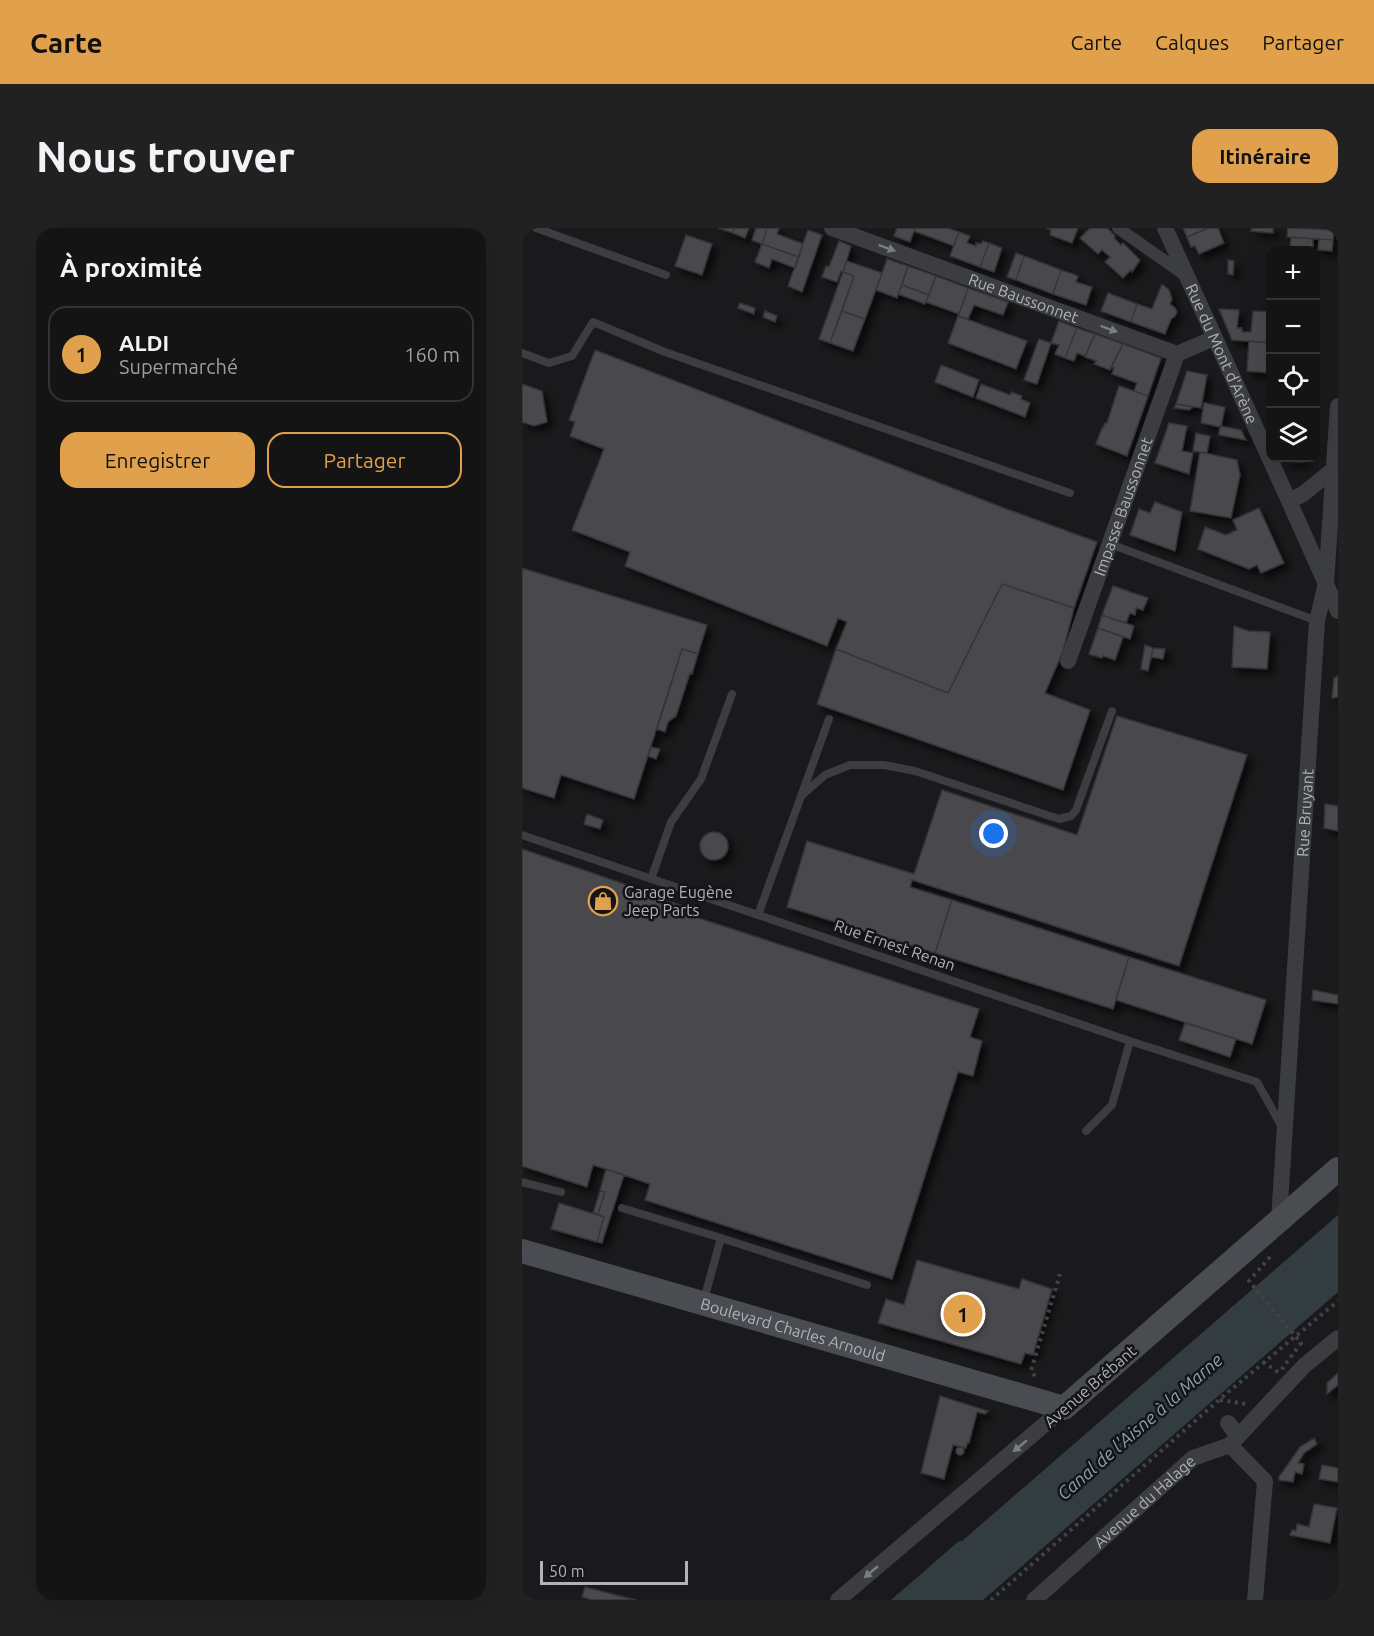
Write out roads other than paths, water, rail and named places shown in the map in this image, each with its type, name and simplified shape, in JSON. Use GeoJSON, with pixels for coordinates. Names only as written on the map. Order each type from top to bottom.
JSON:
{"type":"FeatureCollection","features":[{"type":"Feature","properties":{"kind":"main road","name":"Avenue Brébant"},"geometry":{"type":"LineString","coordinates":[[1064,1408],[1338,1169]]}},
{"type":"Feature","properties":{"kind":"main road","name":"Boulevard Charles Arnould"},"geometry":{"type":"LineString","coordinates":[[522,1251],[1064,1408]]}},
{"type":"Feature","properties":{"kind":"street","name":"Rue Baussonnet"},"geometry":{"type":"LineString","coordinates":[[832,228],[1177,354]]}},
{"type":"Feature","properties":{"kind":"street"},"geometry":{"type":"LineString","coordinates":[[1118,228],[1185,275]]}},
{"type":"Feature","properties":{"kind":"street","name":"Rue du Mont d'Arène"},"geometry":{"type":"LineString","coordinates":[[1165,228],[1338,610]]}},
{"type":"Feature","properties":{"kind":"street"},"geometry":{"type":"LineString","coordinates":[[1177,354],[1214,338]]}},
{"type":"Feature","properties":{"kind":"street","name":"Impasse Baussonnet"},"geometry":{"type":"LineString","coordinates":[[1068,661],[1177,354]]}},
{"type":"Feature","properties":{"kind":"street","name":"Rue Bruyant"},"geometry":{"type":"LineString","coordinates":[[1279,1220],[1317,621],[1326,582],[1338,406]]}},
{"type":"Feature","properties":{"kind":"street"},"geometry":{"type":"LineString","coordinates":[[1289,501],[1303,494],[1334,469]]}},
{"type":"Feature","properties":{"kind":"street","name":"Avenue du Halage"},"geometry":{"type":"LineString","coordinates":[[1034,1600],[1193,1458],[1232,1435],[1271,1394],[1338,1338]]}},
{"type":"Feature","properties":{"kind":"street","name":"Avenue Brébant"},"geometry":{"type":"LineString","coordinates":[[838,1600],[1064,1408]]}},
{"type":"Feature","properties":{"kind":"street"},"geometry":{"type":"LineString","coordinates":[[1232,1435],[1265,1481],[1255,1600]]}},
{"type":"Feature","properties":{"kind":"lane"},"geometry":{"type":"LineString","coordinates":[[536,228],[666,275]]}},
{"type":"Feature","properties":{"kind":"lane"},"geometry":{"type":"LineString","coordinates":[[522,353],[549,363],[572,356],[593,322],[665,352],[1070,493]]}},
{"type":"Feature","properties":{"kind":"lane"},"geometry":{"type":"LineString","coordinates":[[1110,544],[1317,621]]}},
{"type":"Feature","properties":{"kind":"lane"},"geometry":{"type":"LineString","coordinates":[[651,879],[671,822],[701,779],[732,694]]}},
{"type":"Feature","properties":{"kind":"lane"},"geometry":{"type":"LineString","coordinates":[[801,796],[825,775],[850,765],[884,765],[915,771],[1059,819],[1071,816],[1076,810],[1112,711]]}},
{"type":"Feature","properties":{"kind":"lane"},"geometry":{"type":"LineString","coordinates":[[758,915],[829,719]]}},
{"type":"Feature","properties":{"kind":"lane","name":"Rue Ernest Renan"},"geometry":{"type":"LineString","coordinates":[[522,835],[1257,1082],[1285,1131]]}},
{"type":"Feature","properties":{"kind":"lane"},"geometry":{"type":"LineString","coordinates":[[1086,1131],[1112,1105],[1130,1041]]}},
{"type":"Feature","properties":{"kind":"lane"},"geometry":{"type":"LineString","coordinates":[[522,1182],[561,1192]]}},
{"type":"Feature","properties":{"kind":"lane"},"geometry":{"type":"LineString","coordinates":[[622,1208],[867,1285]]}},
{"type":"Feature","properties":{"kind":"lane"},"geometry":{"type":"LineString","coordinates":[[703,1303],[721,1238]]}},
{"type":"Feature","properties":{"kind":"water","name":"Canal de l'Aisne à la Marne"},"geometry":{"type":"Polygon","coordinates":[[[1338,1215],[1338,1292],[983,1600],[891,1600],[959,1541],[962,1541],[1338,1215]]]}},
{"type":"Feature","properties":{"kind":"place","name":"Garage Eugène Jeep Parts"},"geometry":{"type":"Point","coordinates":[603,901]}},
{"type":"Feature","properties":{"kind":"place","name":"ALDI"},"geometry":{"type":"Point","coordinates":[963,1314]}}]}
